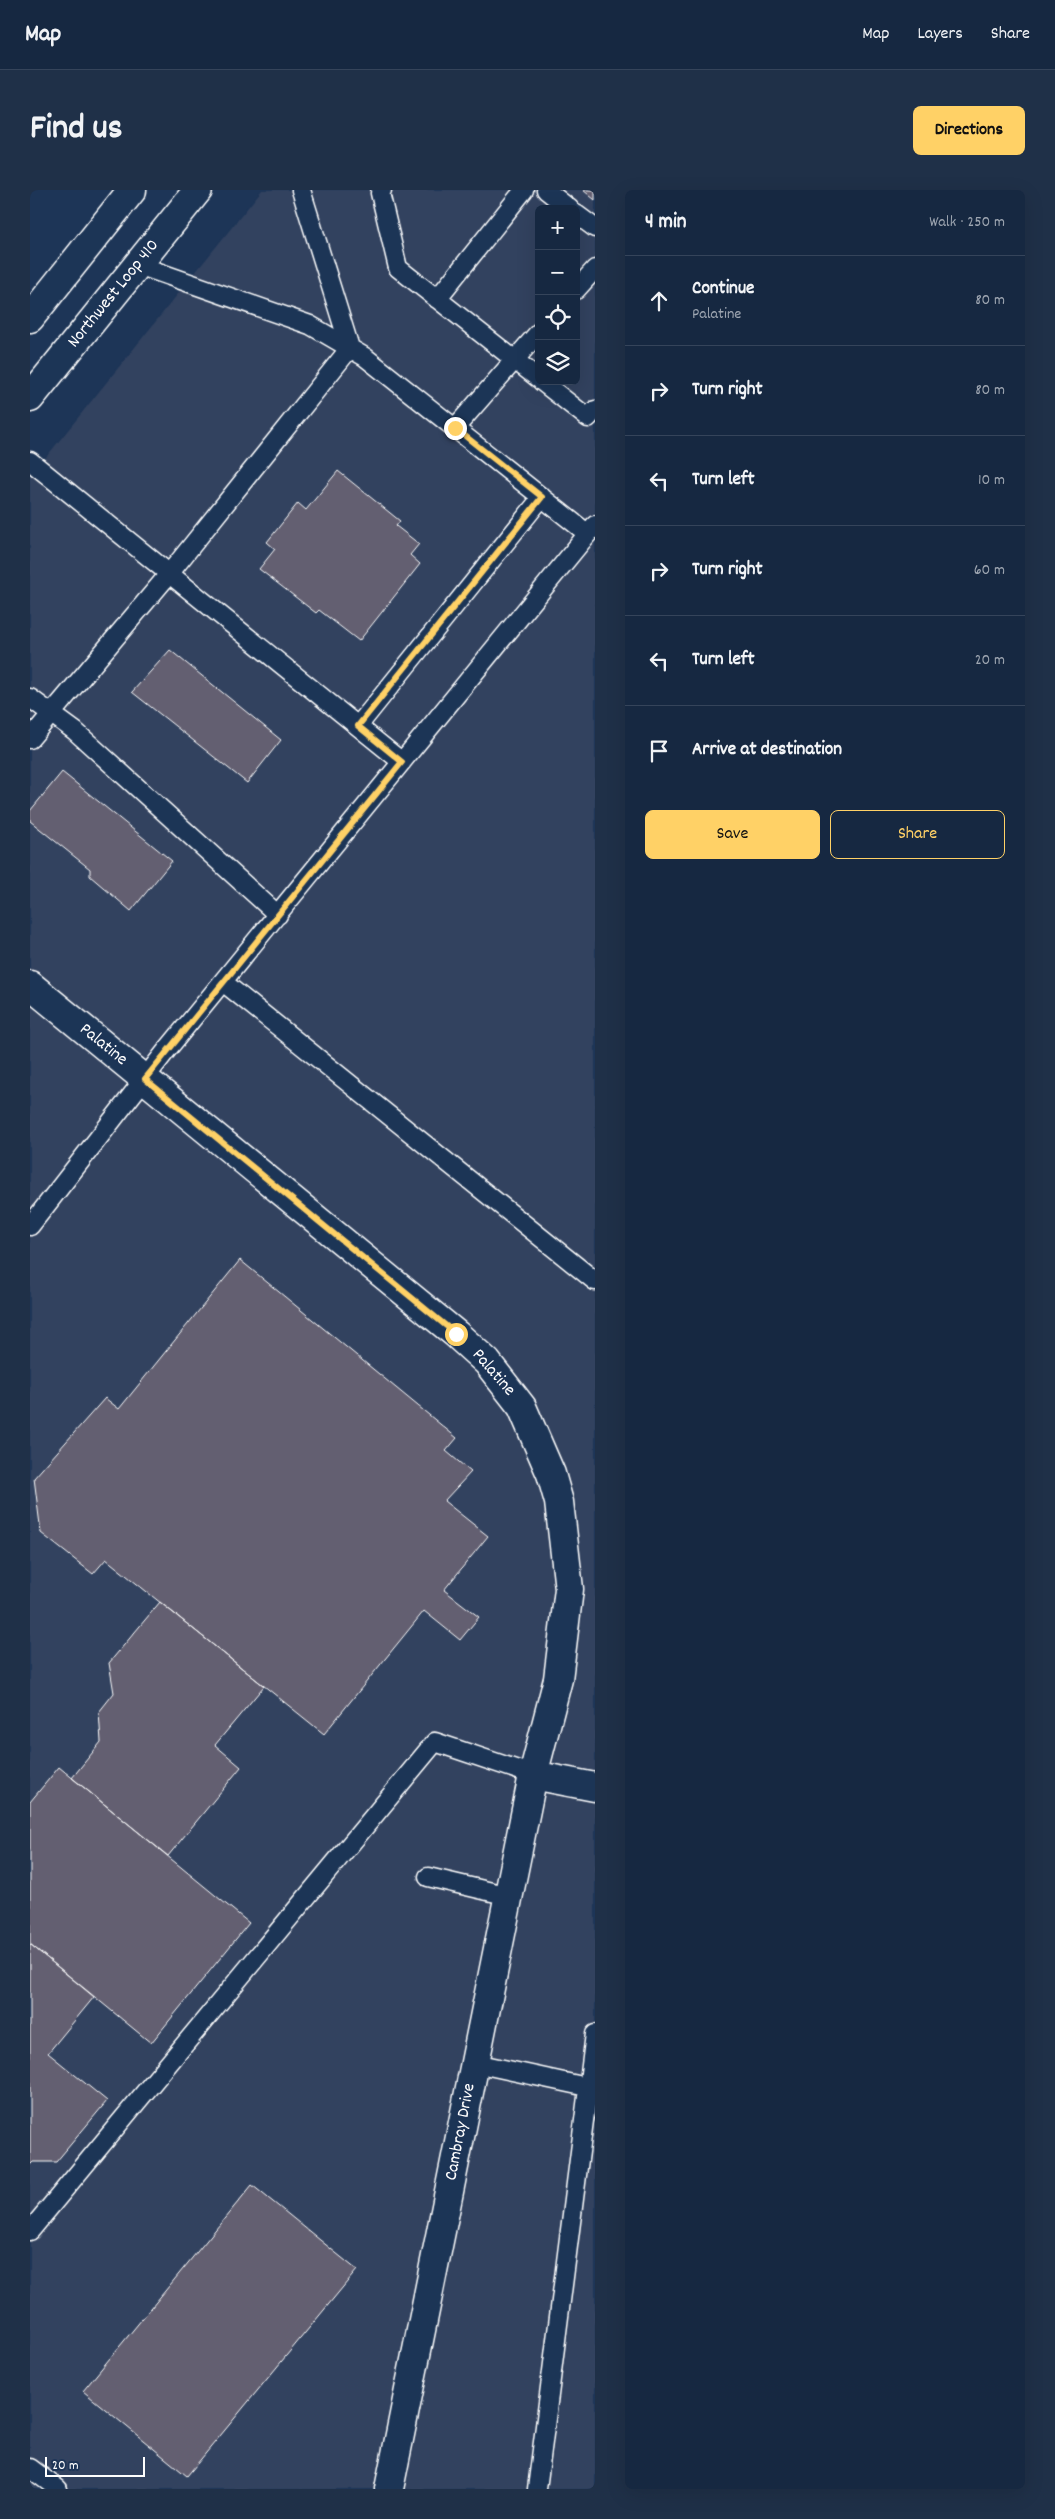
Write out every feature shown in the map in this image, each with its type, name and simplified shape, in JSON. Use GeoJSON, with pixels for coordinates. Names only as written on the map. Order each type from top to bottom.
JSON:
{"type":"FeatureCollection","features":[{"type":"Feature","properties":{"kind":"main road"},"geometry":{"type":"LineString","coordinates":[[30,318],[132,190]]}},
{"type":"Feature","properties":{"kind":"main road","name":"Northwest Loop 410"},"geometry":{"type":"LineString","coordinates":[[30,398],[198,190]]}},
{"type":"Feature","properties":{"kind":"main road","name":"Palatine"},"geometry":{"type":"LineString","coordinates":[[30,985],[456,1334],[487,1362],[522,1408],[552,1474],[560,1502],[570,1589],[558,1679],[534,1775]]}},
{"type":"Feature","properties":{"kind":"main road"},"geometry":{"type":"LineString","coordinates":[[534,1775],[595,1787]]}},
{"type":"Feature","properties":{"kind":"main road","name":"Cambray Drive"},"geometry":{"type":"LineString","coordinates":[[389,2489],[534,1775]]}},
{"type":"Feature","properties":{"kind":"lane"},"geometry":{"type":"LineString","coordinates":[[301,190],[350,348]]}},
{"type":"Feature","properties":{"kind":"lane"},"geometry":{"type":"LineString","coordinates":[[382,190],[380,193],[398,268],[535,376]]}},
{"type":"Feature","properties":{"kind":"lane"},"geometry":{"type":"LineString","coordinates":[[437,299],[524,190]]}},
{"type":"Feature","properties":{"kind":"lane"},"geometry":{"type":"LineString","coordinates":[[546,190],[565,205]]}},
{"type":"Feature","properties":{"kind":"lane"},"geometry":{"type":"LineString","coordinates":[[580,217],[595,228]]}},
{"type":"Feature","properties":{"kind":"lane"},"geometry":{"type":"LineString","coordinates":[[30,1226],[223,982],[591,530],[542,497],[365,357],[350,348],[310,325],[138,265]]}},
{"type":"Feature","properties":{"kind":"lane"},"geometry":{"type":"LineString","coordinates":[[580,286],[595,269]]}},
{"type":"Feature","properties":{"kind":"lane"},"geometry":{"type":"LineString","coordinates":[[455,428],[535,336]]}},
{"type":"Feature","properties":{"kind":"lane"},"geometry":{"type":"LineString","coordinates":[[30,739],[170,574],[350,348]]}},
{"type":"Feature","properties":{"kind":"lane"},"geometry":{"type":"LineString","coordinates":[[546,385],[588,418],[595,410]]}},
{"type":"Feature","properties":{"kind":"lane"},"geometry":{"type":"LineString","coordinates":[[30,461],[402,762]]}},
{"type":"Feature","properties":{"kind":"lane"},"geometry":{"type":"LineString","coordinates":[[358,726],[542,497]]}},
{"type":"Feature","properties":{"kind":"lane"},"geometry":{"type":"LineString","coordinates":[[30,698],[75,731],[278,915]]}},
{"type":"Feature","properties":{"kind":"lane"},"geometry":{"type":"LineString","coordinates":[[223,982],[595,1281]]}},
{"type":"Feature","properties":{"kind":"lane"},"geometry":{"type":"LineString","coordinates":[[30,2231],[435,1742],[534,1775]]}},
{"type":"Feature","properties":{"kind":"lane"},"geometry":{"type":"LineString","coordinates":[[428,1877],[509,1896]]}},
{"type":"Feature","properties":{"kind":"lane"},"geometry":{"type":"LineString","coordinates":[[537,2489],[586,2087],[595,2034]]}},
{"type":"Feature","properties":{"kind":"lane"},"geometry":{"type":"LineString","coordinates":[[475,2063],[586,2087]]}},
{"type":"Feature","properties":{"kind":"lane"},"geometry":{"type":"LineString","coordinates":[[30,2468],[58,2489]]}},
{"type":"Feature","properties":{"kind":"shaded area"},"geometry":{"type":"Polygon","coordinates":[[[262,190],[595,190],[595,2489],[30,2489],[30,477],[262,190]]]}},
{"type":"Feature","properties":{"kind":"building"},"geometry":{"type":"Polygon","coordinates":[[[583,190],[595,190],[595,200],[583,190]]]}},
{"type":"Feature","properties":{"kind":"building"},"geometry":{"type":"Polygon","coordinates":[[[338,471],[400,521],[396,526],[419,544],[410,555],[420,564],[359,641],[319,610],[316,613],[259,569],[275,549],[267,542],[298,503],[306,510],[338,471]]]}},
{"type":"Feature","properties":{"kind":"building"},"geometry":{"type":"Polygon","coordinates":[[[170,650],[281,740],[247,783],[132,692],[170,650]]]}},
{"type":"Feature","properties":{"kind":"building"},"geometry":{"type":"Polygon","coordinates":[[[62,772],[172,861],[131,911],[90,876],[90,869],[30,821],[30,811],[62,772]]]}},
{"type":"Feature","properties":{"kind":"building"},"geometry":{"type":"Polygon","coordinates":[[[240,1260],[457,1438],[446,1451],[471,1472],[444,1501],[488,1536],[444,1590],[479,1617],[460,1640],[424,1611],[324,1734],[106,1559],[93,1574],[41,1533],[34,1478],[105,1398],[119,1409],[240,1260]]]}},
{"type":"Feature","properties":{"kind":"building"},"geometry":{"type":"Polygon","coordinates":[[[160,1602],[264,1686],[215,1745],[241,1767],[168,1856],[72,1778],[101,1742],[99,1712],[114,1693],[109,1663],[160,1602]]]}},
{"type":"Feature","properties":{"kind":"building"},"geometry":{"type":"Polygon","coordinates":[[[59,1767],[249,1923],[151,2043],[30,1944],[30,1802],[59,1767]]]}},
{"type":"Feature","properties":{"kind":"building"},"geometry":{"type":"Polygon","coordinates":[[[30,1944],[94,1997],[48,2053],[107,2101],[56,2162],[33,2162],[30,2165],[30,1944]]]}},
{"type":"Feature","properties":{"kind":"building"},"geometry":{"type":"Polygon","coordinates":[[[252,2185],[357,2270],[187,2476],[83,2391],[252,2185]]]}},
{"type":"Feature","properties":{"kind":"route"},"geometry":{"type":"LineString","coordinates":[[455,428],[542,497],[358,726],[402,762],[145,1079],[456,1334]]}}]}
